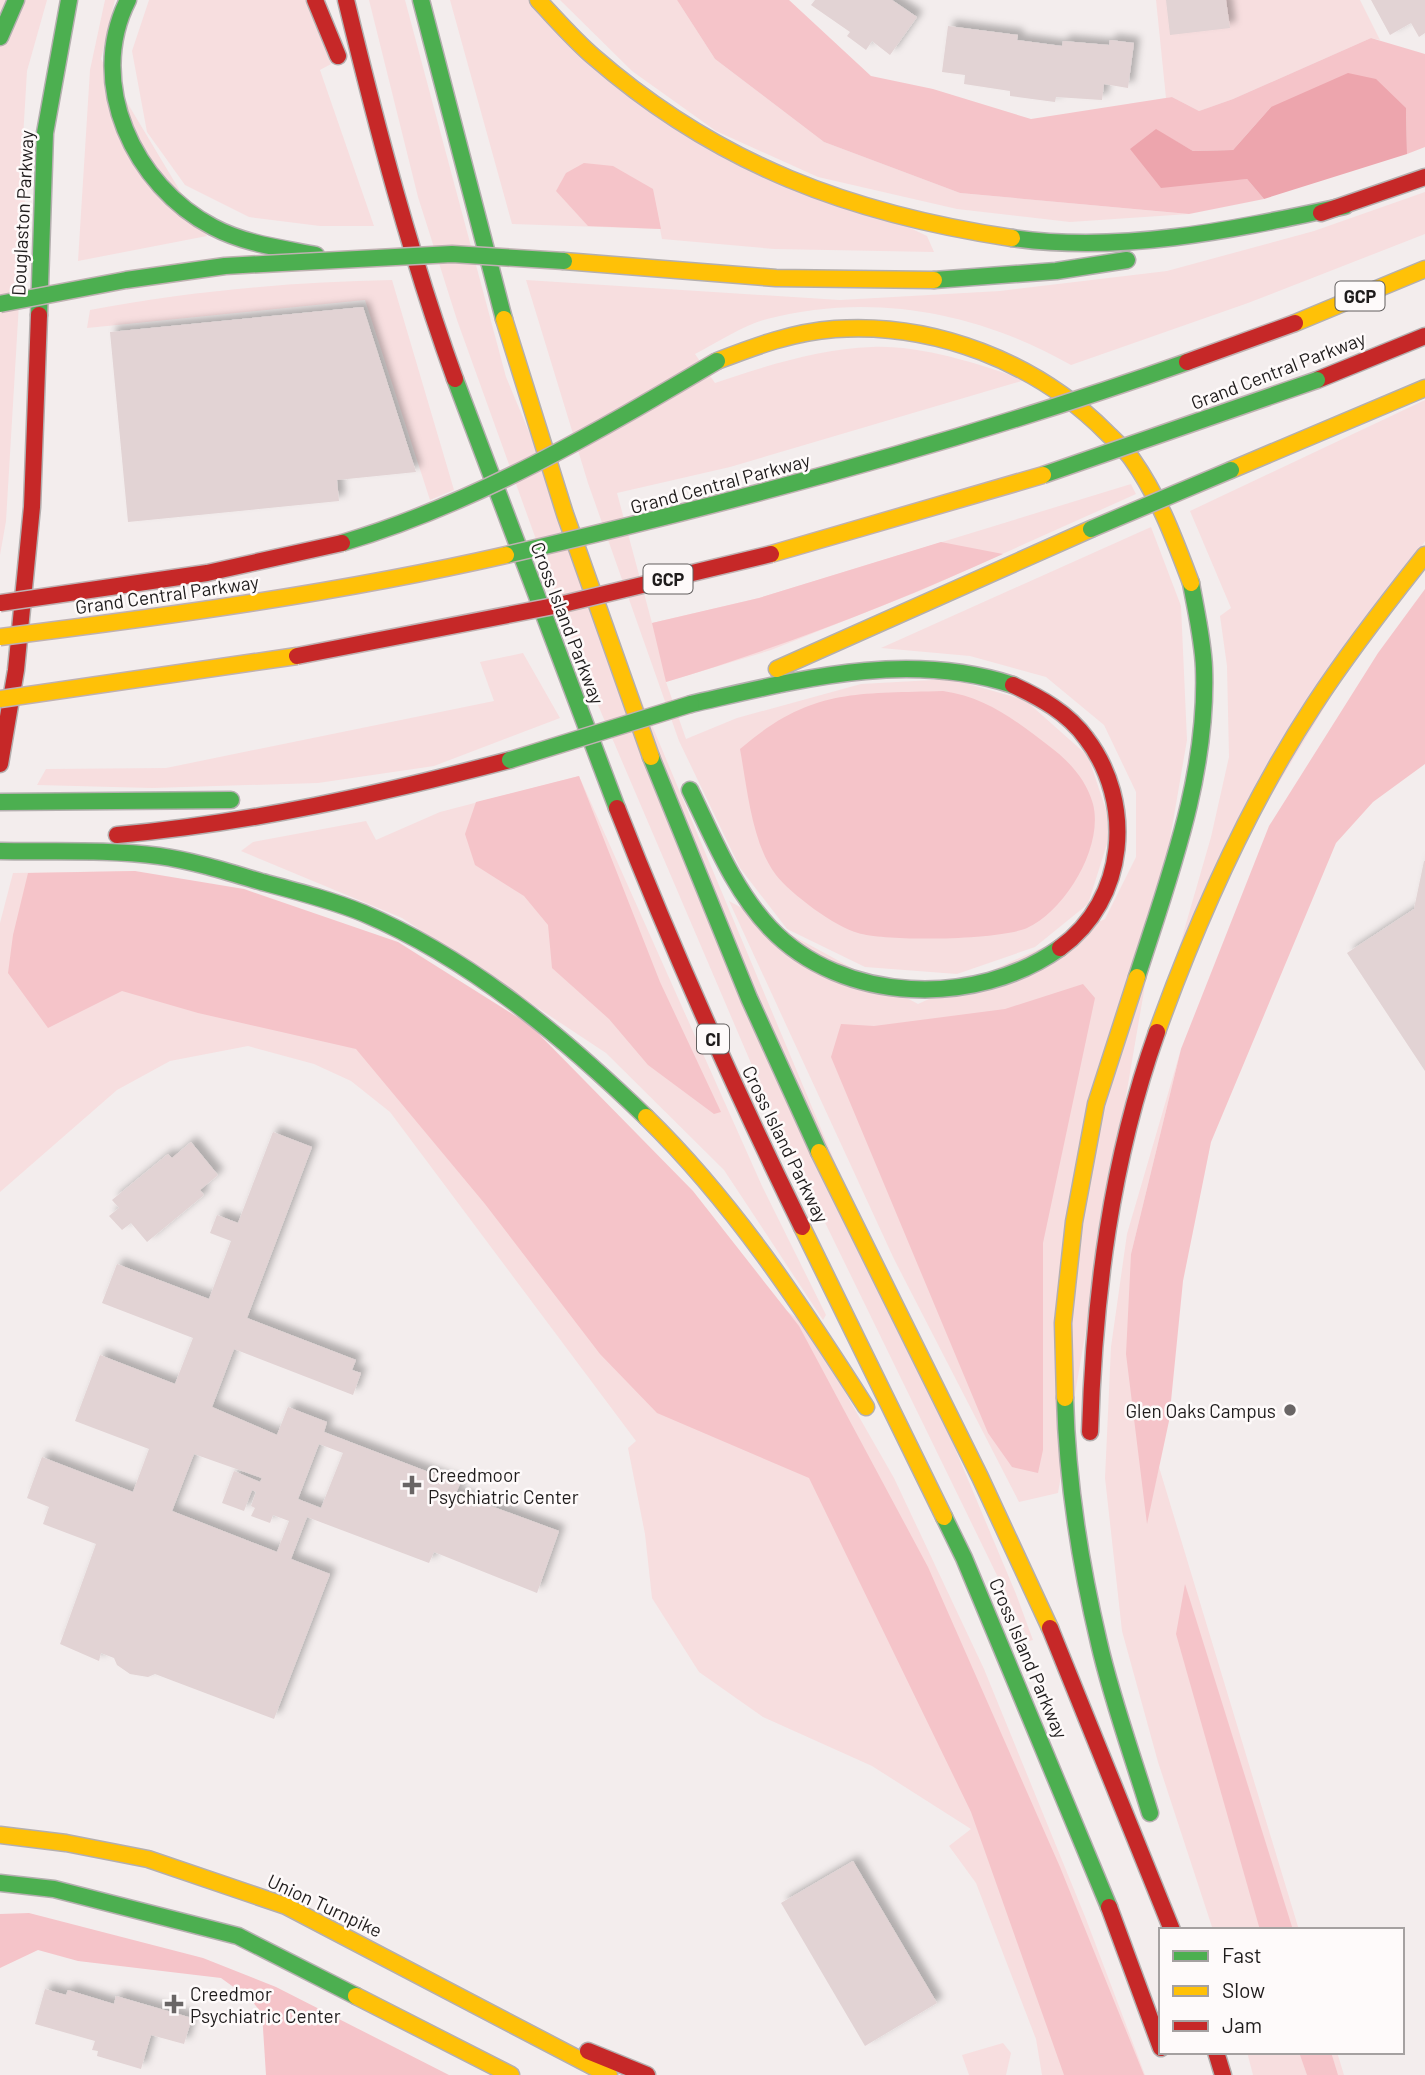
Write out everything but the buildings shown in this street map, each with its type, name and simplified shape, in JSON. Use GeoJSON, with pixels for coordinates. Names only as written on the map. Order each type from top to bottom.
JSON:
{"type":"FeatureCollection","features":[{"type":"Feature","properties":{"kind":"main road"},"geometry":{"type":"LineString","coordinates":[[0,37],[16,0]]}},
{"type":"Feature","properties":{"kind":"main road","name":"Douglaston Parkway"},"geometry":{"type":"LineString","coordinates":[[0,764],[16,670],[32,507],[46,133],[69,0]]}},
{"type":"Feature","properties":{"kind":"main road"},"geometry":{"type":"LineString","coordinates":[[128,0],[120,15],[110,57],[116,105],[129,148],[154,183],[191,214],[235,237],[338,259]]}},
{"type":"Feature","properties":{"kind":"main road"},"geometry":{"type":"LineString","coordinates":[[315,0],[342,69]]}},
{"type":"Feature","properties":{"kind":"main road","name":"Cross Island Parkway"},"geometry":{"type":"LineString","coordinates":[[346,0],[379,137],[425,297],[523,565],[664,928],[744,1109],[964,1558],[1093,1864],[1159,2044]]}},
{"type":"Feature","properties":{"kind":"main road","name":"Cross Island Parkway"},"geometry":{"type":"LineString","coordinates":[[421,0],[492,274],[537,430],[593,594],[719,926],[783,1078],[1008,1537],[1088,1720],[1171,1928]]}},
{"type":"Feature","properties":{"kind":"main road"},"geometry":{"type":"LineString","coordinates":[[538,0],[609,68],[700,134],[746,161],[835,199],[917,225],[999,238],[1095,243],[1221,231],[1345,206]]}},
{"type":"Feature","properties":{"kind":"main road"},"geometry":{"type":"LineString","coordinates":[[351,94],[425,297]]}},
{"type":"Feature","properties":{"kind":"main road"},"geometry":{"type":"LineString","coordinates":[[0,304],[126,280],[225,266],[452,254],[772,280],[876,284],[982,279],[1096,266],[1221,242],[1345,206],[1425,177]]}},
{"type":"Feature","properties":{"kind":"main road","name":"Grand Central Parkway"},"geometry":{"type":"LineString","coordinates":[[0,637],[197,612],[337,589],[610,533],[874,464],[1154,375],[1295,323],[1425,270]]}},
{"type":"Feature","properties":{"kind":"main road"},"geometry":{"type":"LineString","coordinates":[[0,603],[190,577],[332,546],[435,510],[540,461],[717,361],[777,338],[835,329],[895,330],[958,343],[1025,370],[1083,409],[1130,456],[1165,512],[1191,584],[1204,668],[1199,761],[1177,851],[1096,1104],[1074,1222],[1063,1323],[1066,1439],[1078,1543],[1100,1645],[1154,1823]]}},
{"type":"Feature","properties":{"kind":"main road","name":"Grand Central Parkway"},"geometry":{"type":"LineString","coordinates":[[0,699],[207,673],[347,650],[604,595],[889,522],[1114,452],[1317,380],[1425,336]]}},
{"type":"Feature","properties":{"kind":"main road"},"geometry":{"type":"LineString","coordinates":[[0,842],[165,831],[289,813],[398,790],[510,760],[691,704],[835,645],[1091,529],[1425,388]]}},
{"type":"Feature","properties":{"kind":"main road"},"geometry":{"type":"LineString","coordinates":[[1091,1453],[1093,1337],[1106,1232],[1133,1111],[1171,998],[1217,879],[1275,767],[1336,667],[1425,555]]}},
{"type":"Feature","properties":{"kind":"main road"},"geometry":{"type":"LineString","coordinates":[[593,594],[659,727]]}},
{"type":"Feature","properties":{"kind":"main road"},"geometry":{"type":"LineString","coordinates":[[683,775],[743,896],[771,930],[811,960],[862,982],[916,988],[971,983],[1017,972],[1064,947],[1096,914],[1114,869],[1120,825],[1109,773],[1083,731],[1040,696],[982,675],[918,667],[848,672],[691,704]]}},
{"type":"Feature","properties":{"kind":"main road"},"geometry":{"type":"LineString","coordinates":[[0,802],[156,803],[253,799],[383,786],[510,760]]}},
{"type":"Feature","properties":{"kind":"main road"},"geometry":{"type":"LineString","coordinates":[[0,851],[159,856],[301,892],[376,919],[445,956],[575,1050],[641,1110],[709,1182],[764,1253],[824,1339],[873,1418]]}},
{"type":"Feature","properties":{"kind":"main road"},"geometry":{"type":"LineString","coordinates":[[893,1452],[957,1567],[1027,1706]]}},
{"type":"Feature","properties":{"kind":"main road"},"geometry":{"type":"LineString","coordinates":[[1096,1543],[1108,1645],[1145,1796]]}},
{"type":"Feature","properties":{"kind":"main road","name":"Union Turnpike"},"geometry":{"type":"LineString","coordinates":[[0,1835],[65,1843],[148,1859],[286,1906],[511,2021],[609,2075]]}},
{"type":"Feature","properties":{"kind":"main road"},"geometry":{"type":"LineString","coordinates":[[0,1883],[67,1892],[238,1936],[512,2075]]}},
{"type":"Feature","properties":{"kind":"main road"},"geometry":{"type":"LineString","coordinates":[[1174,1890],[1185,1928]]}},
{"type":"Feature","properties":{"kind":"main road"},"geometry":{"type":"LineString","coordinates":[[511,2021],[648,2075]]}},
{"type":"Feature","properties":{"kind":"main road"},"geometry":{"type":"LineString","coordinates":[[1217,2054],[1225,2075]]}},
{"type":"Feature","properties":{"kind":"main road"},"geometry":{"type":"LineString","coordinates":[[1222,2054],[1225,2075]]}},
{"type":"Feature","properties":{"kind":"shaded area"},"geometry":{"type":"Polygon","coordinates":[[[0,0],[47,0],[27,71],[23,138],[25,203],[6,521],[0,555],[0,0]]]}},
{"type":"Feature","properties":{"kind":"shaded area"},"geometry":{"type":"Polygon","coordinates":[[[105,0],[115,0],[101,59],[207,236],[78,261],[90,70],[105,0]]]}},
{"type":"Feature","properties":{"kind":"shaded area"},"geometry":{"type":"Polygon","coordinates":[[[149,0],[306,0],[331,64],[320,70],[374,226],[320,226],[249,217],[185,185],[147,132],[132,51],[149,0]]]}},
{"type":"Feature","properties":{"kind":"shaded area"},"geometry":{"type":"Polygon","coordinates":[[[369,0],[405,0],[506,377],[1033,1640],[1029,1641],[777,1124],[583,670],[457,320],[418,197],[369,0]]]}},
{"type":"Feature","properties":{"kind":"shaded area"},"geometry":{"type":"Polygon","coordinates":[[[450,0],[531,0],[627,93],[927,236],[934,252],[774,249],[662,239],[660,229],[512,224],[450,0]]]}},
{"type":"Feature","properties":{"kind":"shaded area"},"geometry":{"type":"Polygon","coordinates":[[[560,0],[677,0],[715,59],[824,142],[960,193],[1189,214],[1070,222],[957,209],[818,177],[716,131],[632,71],[560,0]]]}},
{"type":"Feature","properties":{"kind":"shaded area"},"geometry":{"type":"Polygon","coordinates":[[[677,0],[789,0],[871,76],[933,89],[1031,119],[1172,97],[1199,111],[1233,99],[1371,38],[1425,54],[1425,147],[1407,154],[1406,108],[1271,107],[1233,150],[1193,151],[1156,130],[1211,181],[1247,179],[1264,199],[1189,214],[960,193],[824,142],[715,59],[677,0]]]}},
{"type":"Feature","properties":{"kind":"shaded area"},"geometry":{"type":"Polygon","coordinates":[[[1156,0],[1360,0],[1380,40],[1371,38],[1233,99],[1199,111],[1172,97],[1166,98],[1156,0]]]}},
{"type":"Feature","properties":{"kind":"shaded area"},"geometry":{"type":"Polygon","coordinates":[[[1348,73],[1376,79],[1406,108],[1407,154],[1264,199],[1247,179],[1161,188],[1130,149],[1156,129],[1193,151],[1233,150],[1271,107],[1348,73]]]}},
{"type":"Feature","properties":{"kind":"shaded area"},"geometry":{"type":"Polygon","coordinates":[[[584,163],[613,166],[653,189],[661,229],[588,226],[556,191],[566,173],[584,163]]]}},
{"type":"Feature","properties":{"kind":"shaded area"},"geometry":{"type":"Polygon","coordinates":[[[1425,192],[1425,234],[1248,303],[1071,365],[1036,347],[961,320],[884,308],[845,307],[767,319],[739,330],[695,354],[715,383],[812,355],[872,347],[930,352],[1025,380],[730,467],[617,493],[652,623],[759,598],[1131,484],[1136,494],[922,590],[771,650],[666,682],[686,739],[737,718],[861,684],[951,679],[1025,700],[1088,756],[1112,828],[1088,904],[1035,947],[957,974],[865,967],[787,929],[740,868],[679,741],[588,483],[526,280],[840,300],[1000,291],[1167,271],[1314,231],[1425,192]]]}},
{"type":"Feature","properties":{"kind":"shaded area"},"geometry":{"type":"Polygon","coordinates":[[[392,280],[454,490],[430,500],[365,300],[87,328],[90,310],[128,303],[241,289],[392,280]]]}},
{"type":"Feature","properties":{"kind":"shaded area"},"geometry":{"type":"Polygon","coordinates":[[[1425,400],[1425,541],[1179,948],[1211,837],[1229,757],[1227,666],[1220,616],[1231,608],[1190,511],[1425,400]]]}},
{"type":"Feature","properties":{"kind":"shaded area"},"geometry":{"type":"Polygon","coordinates":[[[1151,527],[1181,606],[1187,740],[1058,1493],[1019,1502],[894,1259],[729,901],[918,1004],[1105,919],[1136,857],[1136,792],[1104,725],[1046,677],[970,656],[881,648],[1151,527]]]}},
{"type":"Feature","properties":{"kind":"shaded area"},"geometry":{"type":"Polygon","coordinates":[[[941,542],[1003,554],[837,624],[666,682],[652,623],[759,598],[941,542]]]}},
{"type":"Feature","properties":{"kind":"shaded area"},"geometry":{"type":"Polygon","coordinates":[[[1425,589],[1425,764],[1373,802],[1336,843],[1211,1142],[1183,1281],[1169,1421],[1147,1524],[1126,1354],[1131,1254],[1181,1049],[1269,826],[1378,653],[1425,589]]]}},
{"type":"Feature","properties":{"kind":"shaded area"},"geometry":{"type":"Polygon","coordinates":[[[523,653],[560,718],[434,766],[318,783],[152,788],[37,785],[46,769],[166,768],[494,701],[480,662],[523,653]]]}},
{"type":"Feature","properties":{"kind":"shaded area"},"geometry":{"type":"Polygon","coordinates":[[[943,691],[973,698],[999,711],[1024,727],[1070,764],[1086,786],[1093,804],[1093,839],[1087,858],[1078,876],[1055,908],[1027,928],[993,935],[943,938],[893,938],[848,930],[802,900],[783,883],[768,862],[756,832],[740,749],[765,729],[789,715],[835,698],[943,691]]]}},
{"type":"Feature","properties":{"kind":"shaded area"},"geometry":{"type":"Polygon","coordinates":[[[579,776],[762,1186],[826,1315],[823,1320],[724,1170],[606,1053],[402,918],[241,851],[253,842],[366,821],[376,840],[440,812],[579,776]]]}},
{"type":"Feature","properties":{"kind":"shaded area"},"geometry":{"type":"Polygon","coordinates":[[[579,776],[660,982],[721,1112],[714,1114],[648,1065],[609,1019],[552,968],[548,925],[524,896],[475,865],[465,834],[476,802],[579,776]]]}},
{"type":"Feature","properties":{"kind":"shaded area"},"geometry":{"type":"Polygon","coordinates":[[[135,871],[806,1324],[894,1478],[984,1669],[1086,1919],[1145,2075],[1042,2075],[1036,2039],[976,1883],[949,1846],[971,1829],[872,1766],[763,1717],[699,1672],[652,1598],[645,1534],[628,1448],[636,1441],[390,1112],[351,1081],[314,1064],[248,1046],[170,1061],[117,1090],[0,1192],[0,923],[13,873],[135,871]]]}},
{"type":"Feature","properties":{"kind":"shaded area"},"geometry":{"type":"Polygon","coordinates":[[[135,871],[244,889],[398,942],[530,1025],[693,1191],[799,1326],[928,1567],[1060,1867],[1144,2075],[1064,2075],[971,1812],[809,1478],[657,1413],[600,1354],[485,1204],[356,1049],[198,1013],[122,991],[48,1028],[8,973],[13,935],[28,873],[135,871]]]}},
{"type":"Feature","properties":{"kind":"shaded area"},"geometry":{"type":"Polygon","coordinates":[[[1083,984],[1095,998],[1043,1243],[1043,1450],[1038,1473],[1012,1467],[988,1433],[831,1057],[841,1024],[874,1026],[1005,1009],[1083,984]]]}},
{"type":"Feature","properties":{"kind":"shaded area"},"geometry":{"type":"Polygon","coordinates":[[[1181,1049],[1131,1254],[1147,1521],[1159,1467],[1298,1928],[1212,1928],[1158,1762],[1122,1631],[1105,1478],[1111,1347],[1127,1234],[1181,1049]]]}},
{"type":"Feature","properties":{"kind":"shaded area"},"geometry":{"type":"Polygon","coordinates":[[[1185,1584],[1292,1928],[1259,1928],[1176,1634],[1185,1584]]]}},
{"type":"Feature","properties":{"kind":"shaded area"},"geometry":{"type":"Polygon","coordinates":[[[29,1913],[203,1958],[276,1987],[449,2075],[266,2075],[262,2013],[250,1999],[221,1978],[78,1961],[38,1950],[0,1968],[0,1914],[29,1913]]]}},
{"type":"Feature","properties":{"kind":"shaded area"},"geometry":{"type":"Polygon","coordinates":[[[1003,2043],[1011,2053],[1006,2075],[969,2075],[962,2055],[1003,2043]]]}},
{"type":"Feature","properties":{"kind":"shaded area"},"geometry":{"type":"Polygon","coordinates":[[[1248,2054],[1338,2054],[1344,2075],[1253,2075],[1248,2054]]]}},
{"type":"Feature","properties":{"kind":"shaded area"},"geometry":{"type":"Polygon","coordinates":[[[1300,2054],[1332,2054],[1338,2075],[1307,2075],[1300,2054]]]}},
{"type":"Feature","properties":{"kind":"traffic: fast"},"geometry":{"type":"LineString","coordinates":[[0,37],[16,0]]}},
{"type":"Feature","properties":{"kind":"traffic: fast"},"geometry":{"type":"LineString","coordinates":[[39,315],[45,133],[69,0]]}},
{"type":"Feature","properties":{"kind":"traffic: fast"},"geometry":{"type":"LineString","coordinates":[[128,0],[116,32],[112,65],[116,97],[125,129],[140,159],[160,186],[185,209],[213,227],[250,241],[316,255]]}},
{"type":"Feature","properties":{"kind":"traffic: fast"},"geometry":{"type":"LineString","coordinates":[[421,0],[504,319]]}},
{"type":"Feature","properties":{"kind":"traffic: fast"},"geometry":{"type":"LineString","coordinates":[[1012,238],[1096,243],[1180,237],[1345,206]]}},
{"type":"Feature","properties":{"kind":"traffic: fast"},"geometry":{"type":"LineString","coordinates":[[0,304],[126,280],[225,266],[452,254],[564,261]]}},
{"type":"Feature","properties":{"kind":"traffic: fast"},"geometry":{"type":"LineString","coordinates":[[934,280],[1056,271],[1127,260]]}},
{"type":"Feature","properties":{"kind":"traffic: fast"},"geometry":{"type":"LineString","coordinates":[[342,543],[392,527],[488,487],[627,414],[717,361]]}},
{"type":"Feature","properties":{"kind":"traffic: fast"},"geometry":{"type":"LineString","coordinates":[[506,555],[678,514],[934,444],[1187,362]]}},
{"type":"Feature","properties":{"kind":"traffic: fast"},"geometry":{"type":"LineString","coordinates":[[455,379],[617,808]]}},
{"type":"Feature","properties":{"kind":"traffic: fast"},"geometry":{"type":"LineString","coordinates":[[1043,475],[1317,380]]}},
{"type":"Feature","properties":{"kind":"traffic: fast"},"geometry":{"type":"LineString","coordinates":[[1091,529],[1231,470]]}},
{"type":"Feature","properties":{"kind":"traffic: fast"},"geometry":{"type":"LineString","coordinates":[[1137,977],[1184,825],[1200,747],[1204,668],[1191,583]]}},
{"type":"Feature","properties":{"kind":"traffic: fast"},"geometry":{"type":"LineString","coordinates":[[691,704],[811,678],[892,669],[973,675],[1013,685]]}},
{"type":"Feature","properties":{"kind":"traffic: fast"},"geometry":{"type":"LineString","coordinates":[[510,760],[691,704]]}},
{"type":"Feature","properties":{"kind":"traffic: fast"},"geometry":{"type":"LineString","coordinates":[[651,757],[749,998],[819,1152]]}},
{"type":"Feature","properties":{"kind":"traffic: fast"},"geometry":{"type":"LineString","coordinates":[[690,790],[734,880],[757,913],[770,928],[800,953],[834,972],[871,984],[910,989],[950,988],[989,981],[1026,967],[1060,948]]}},
{"type":"Feature","properties":{"kind":"traffic: fast"},"geometry":{"type":"LineString","coordinates":[[0,802],[231,800]]}},
{"type":"Feature","properties":{"kind":"traffic: fast"},"geometry":{"type":"LineString","coordinates":[[0,851],[120,852],[172,858],[313,896],[363,913],[441,953],[514,1002],[582,1058],[646,1117]]}},
{"type":"Feature","properties":{"kind":"traffic: fast"},"geometry":{"type":"LineString","coordinates":[[1065,1398],[1072,1491],[1086,1583],[1110,1686],[1150,1813]]}},
{"type":"Feature","properties":{"kind":"traffic: fast"},"geometry":{"type":"LineString","coordinates":[[944,1517],[964,1558],[1109,1907]]}},
{"type":"Feature","properties":{"kind":"traffic: fast"},"geometry":{"type":"LineString","coordinates":[[0,1883],[54,1889],[238,1936],[356,1996]]}},
{"type":"Feature","properties":{"kind":"traffic: slow"},"geometry":{"type":"LineString","coordinates":[[538,0],[587,50],[641,95],[689,127],[739,155],[842,199],[953,228],[1012,238]]}},
{"type":"Feature","properties":{"kind":"traffic: slow"},"geometry":{"type":"LineString","coordinates":[[564,261],[776,278],[934,280]]}},
{"type":"Feature","properties":{"kind":"traffic: slow"},"geometry":{"type":"LineString","coordinates":[[1295,323],[1425,269]]}},
{"type":"Feature","properties":{"kind":"traffic: slow"},"geometry":{"type":"LineString","coordinates":[[504,319],[565,514],[651,757]]}},
{"type":"Feature","properties":{"kind":"traffic: slow"},"geometry":{"type":"LineString","coordinates":[[717,361],[789,336],[835,329],[872,329],[909,332],[946,340],[1016,367],[1048,385],[1078,407],[1129,455],[1158,504],[1191,583]]}},
{"type":"Feature","properties":{"kind":"traffic: slow"},"geometry":{"type":"LineString","coordinates":[[1231,470],[1425,388]]}},
{"type":"Feature","properties":{"kind":"traffic: slow"},"geometry":{"type":"LineString","coordinates":[[771,554],[1043,475]]}},
{"type":"Feature","properties":{"kind":"traffic: slow"},"geometry":{"type":"LineString","coordinates":[[777,669],[1091,529]]}},
{"type":"Feature","properties":{"kind":"traffic: slow"},"geometry":{"type":"LineString","coordinates":[[0,637],[254,602],[380,581],[506,555]]}},
{"type":"Feature","properties":{"kind":"traffic: slow"},"geometry":{"type":"LineString","coordinates":[[1157,1032],[1207,905],[1267,783],[1327,686],[1425,555]]}},
{"type":"Feature","properties":{"kind":"traffic: slow"},"geometry":{"type":"LineString","coordinates":[[0,699],[297,656]]}},
{"type":"Feature","properties":{"kind":"traffic: slow"},"geometry":{"type":"LineString","coordinates":[[1065,1398],[1063,1323],[1074,1222],[1096,1104],[1137,977]]}},
{"type":"Feature","properties":{"kind":"traffic: slow"},"geometry":{"type":"LineString","coordinates":[[646,1117],[737,1219],[791,1293],[866,1407]]}},
{"type":"Feature","properties":{"kind":"traffic: slow"},"geometry":{"type":"LineString","coordinates":[[819,1152],[980,1477],[1050,1628]]}},
{"type":"Feature","properties":{"kind":"traffic: slow"},"geometry":{"type":"LineString","coordinates":[[802,1227],[944,1517]]}},
{"type":"Feature","properties":{"kind":"traffic: slow"},"geometry":{"type":"LineString","coordinates":[[0,1835],[66,1843],[148,1859],[286,1906],[609,2075]]}},
{"type":"Feature","properties":{"kind":"traffic: slow"},"geometry":{"type":"LineString","coordinates":[[356,1996],[511,2075]]}},
{"type":"Feature","properties":{"kind":"traffic: jam"},"geometry":{"type":"LineString","coordinates":[[315,0],[338,56]]}},
{"type":"Feature","properties":{"kind":"traffic: jam"},"geometry":{"type":"LineString","coordinates":[[346,0],[395,191],[455,379]]}},
{"type":"Feature","properties":{"kind":"traffic: jam"},"geometry":{"type":"LineString","coordinates":[[1321,213],[1425,177]]}},
{"type":"Feature","properties":{"kind":"traffic: jam"},"geometry":{"type":"LineString","coordinates":[[0,764],[16,670],[32,507],[39,315]]}},
{"type":"Feature","properties":{"kind":"traffic: jam"},"geometry":{"type":"LineString","coordinates":[[1187,362],[1295,323]]}},
{"type":"Feature","properties":{"kind":"traffic: jam"},"geometry":{"type":"LineString","coordinates":[[1317,380],[1425,336]]}},
{"type":"Feature","properties":{"kind":"traffic: jam"},"geometry":{"type":"LineString","coordinates":[[0,603],[207,573],[342,543]]}},
{"type":"Feature","properties":{"kind":"traffic: jam"},"geometry":{"type":"LineString","coordinates":[[297,656],[559,605],[771,554]]}},
{"type":"Feature","properties":{"kind":"traffic: jam"},"geometry":{"type":"LineString","coordinates":[[1013,685],[1053,707],[1079,729],[1102,763],[1112,791],[1117,820],[1111,877],[1099,904],[1082,928],[1060,948]]}},
{"type":"Feature","properties":{"kind":"traffic: jam"},"geometry":{"type":"LineString","coordinates":[[117,835],[217,823],[315,806],[510,760]]}},
{"type":"Feature","properties":{"kind":"traffic: jam"},"geometry":{"type":"LineString","coordinates":[[617,808],[705,1020],[802,1227]]}},
{"type":"Feature","properties":{"kind":"traffic: jam"},"geometry":{"type":"LineString","coordinates":[[1090,1432],[1096,1330],[1108,1229],[1128,1130],[1157,1032]]}},
{"type":"Feature","properties":{"kind":"traffic: jam"},"geometry":{"type":"LineString","coordinates":[[1050,1628],[1171,1928]]}},
{"type":"Feature","properties":{"kind":"traffic: jam"},"geometry":{"type":"LineString","coordinates":[[1109,1907],[1159,2043]]}},
{"type":"Feature","properties":{"kind":"traffic: jam"},"geometry":{"type":"LineString","coordinates":[[588,2051],[647,2075]]}},
{"type":"Feature","properties":{"kind":"traffic: jam"},"geometry":{"type":"LineString","coordinates":[[1217,2054],[1223,2075]]}},
{"type":"Feature","properties":{"kind":"place","name":"Glen Oaks Campus"},"geometry":{"type":"Point","coordinates":[1290,1410]}},
{"type":"Feature","properties":{"kind":"place","name":"Creedmoor Psychiatric Center"},"geometry":{"type":"Point","coordinates":[412,1485]}},
{"type":"Feature","properties":{"kind":"place","name":"Creedmor Psychiatric Center"},"geometry":{"type":"Point","coordinates":[174,2004]}}]}
